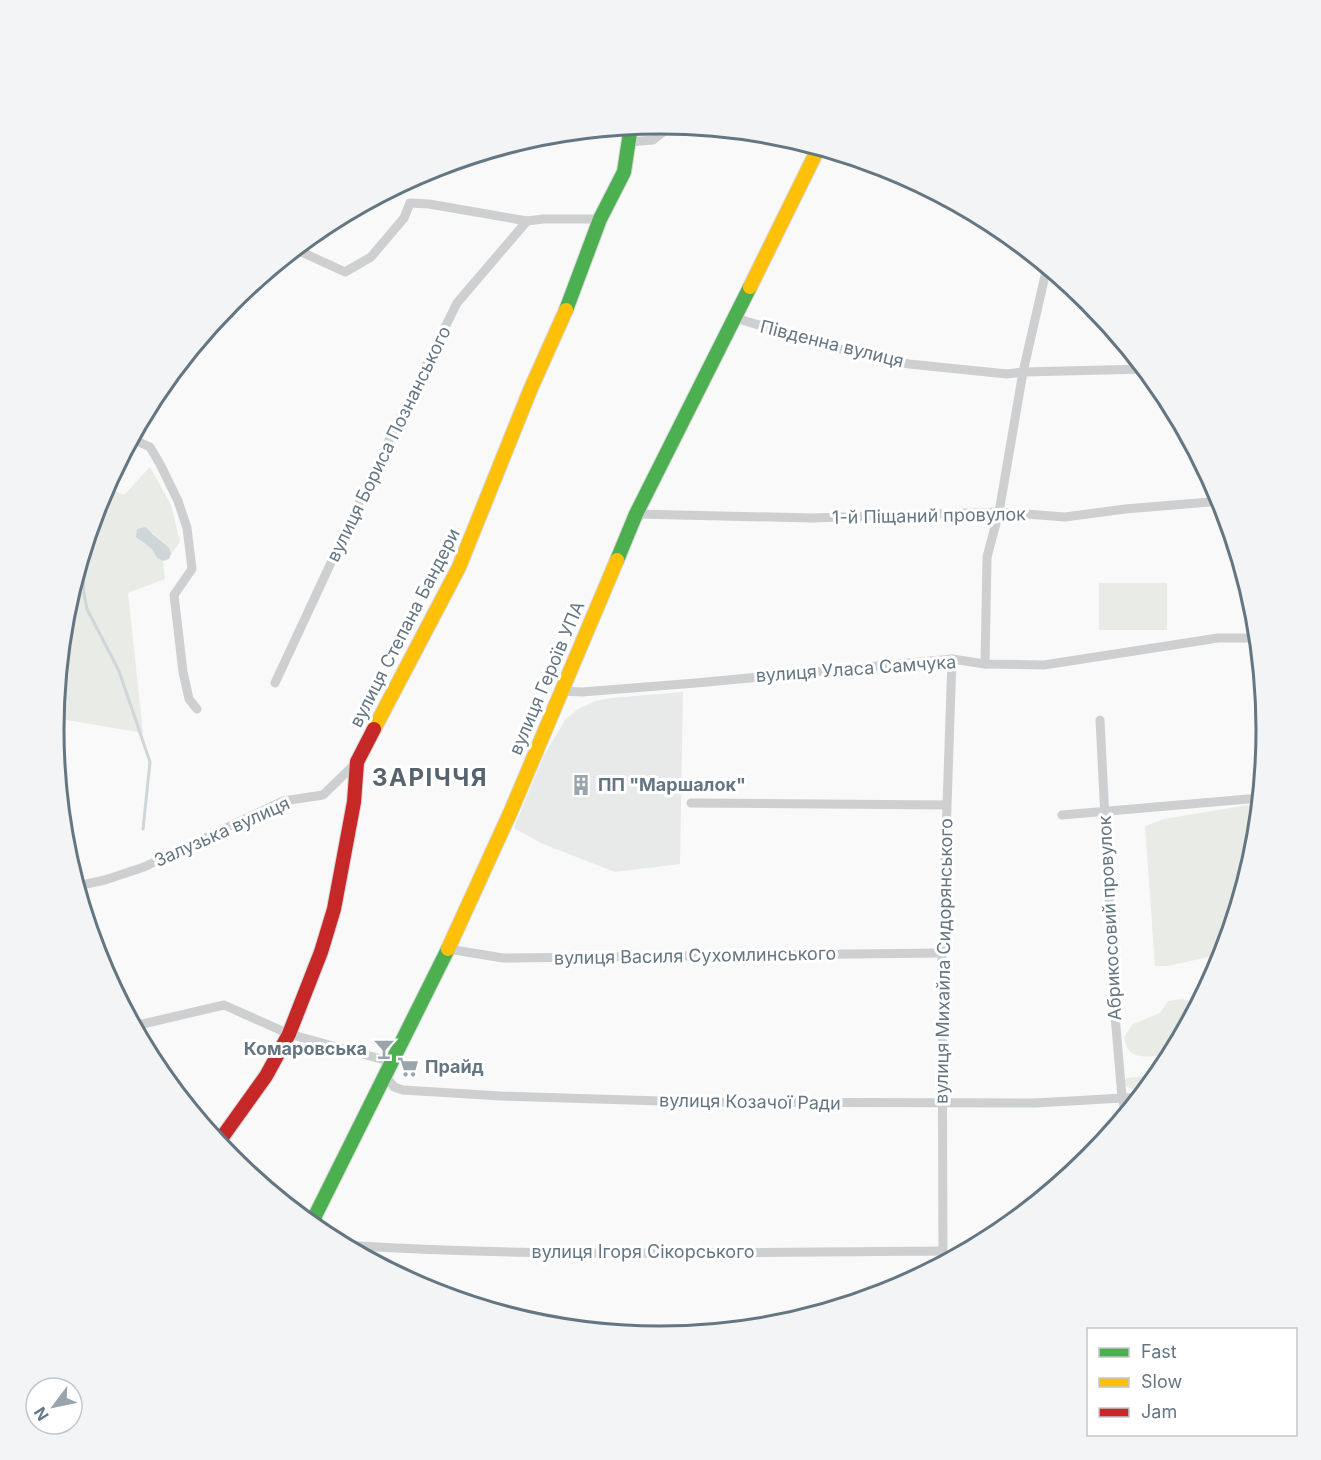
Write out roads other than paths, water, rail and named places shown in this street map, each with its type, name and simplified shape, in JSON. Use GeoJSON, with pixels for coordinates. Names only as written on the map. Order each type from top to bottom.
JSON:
{"type":"FeatureCollection","features":[{"type":"Feature","properties":{"kind":"street"},"geometry":{"type":"LineString","coordinates":[[629,142],[654,140],[661,134]]}},
{"type":"Feature","properties":{"kind":"street","name":"вулиця Степана Бандери"},"geometry":{"type":"LineString","coordinates":[[224,1135],[266,1076],[289,1034],[321,952],[334,909],[354,802],[357,762],[459,567],[531,388],[559,328],[600,219],[624,172],[630,135]]}},
{"type":"Feature","properties":{"kind":"street","name":"вулиця Героїв УПА"},"geometry":{"type":"LineString","coordinates":[[315,1216],[448,950],[510,811],[636,514],[815,154]]}},
{"type":"Feature","properties":{"kind":"street"},"geometry":{"type":"LineString","coordinates":[[304,253],[345,272],[377,251],[404,218],[411,203],[527,221],[600,219]]}},
{"type":"Feature","properties":{"kind":"street","name":"вулиця Бориса Познанського"},"geometry":{"type":"LineString","coordinates":[[275,683],[369,481],[457,303],[527,221]]}},
{"type":"Feature","properties":{"kind":"street"},"geometry":{"type":"LineString","coordinates":[[985,664],[987,557],[999,512],[1023,372],[1045,275]]}},
{"type":"Feature","properties":{"kind":"street","name":"Південна вулиця"},"geometry":{"type":"LineString","coordinates":[[735,318],[854,353],[909,364],[1007,374],[1135,369]]}},
{"type":"Feature","properties":{"kind":"street"},"geometry":{"type":"LineString","coordinates":[[139,442],[150,447],[160,464],[178,501],[187,528],[192,569],[174,595],[183,672],[189,699],[197,709]]}},
{"type":"Feature","properties":{"kind":"street","name":"1-й Піщаний провулок"},"geometry":{"type":"LineString","coordinates":[[636,514],[812,518],[999,512],[1065,517],[1125,508],[1211,502]]}},
{"type":"Feature","properties":{"kind":"street","name":"вулиця Уласа Самчука"},"geometry":{"type":"LineString","coordinates":[[561,691],[582,692],[696,683],[952,659],[985,664],[1044,665],[1218,638],[1249,638]]}},
{"type":"Feature","properties":{"kind":"street","name":"вулиця Михайла Сидорянського"},"geometry":{"type":"LineString","coordinates":[[943,1254],[942,953],[952,659]]}},
{"type":"Feature","properties":{"kind":"street","name":"Абрикосовий провулок"},"geometry":{"type":"LineString","coordinates":[[1100,720],[1115,1015],[1124,1105]]}},
{"type":"Feature","properties":{"kind":"street","name":"Залузька вулиця"},"geometry":{"type":"LineString","coordinates":[[85,884],[144,867],[283,801],[322,795],[357,762]]}},
{"type":"Feature","properties":{"kind":"street"},"geometry":{"type":"LineString","coordinates":[[1062,815],[1252,799]]}},
{"type":"Feature","properties":{"kind":"street"},"geometry":{"type":"LineString","coordinates":[[691,803],[946,805]]}},
{"type":"Feature","properties":{"kind":"street","name":"вулиця Василя Сухомлинського"},"geometry":{"type":"LineString","coordinates":[[448,950],[502,958],[942,953]]}},
{"type":"Feature","properties":{"kind":"street"},"geometry":{"type":"LineString","coordinates":[[142,1024],[224,1005],[289,1034],[392,1062]]}},
{"type":"Feature","properties":{"kind":"street","name":"вулиця Козачої Ради"},"geometry":{"type":"LineString","coordinates":[[385,1075],[394,1087],[403,1090],[501,1096],[694,1102],[1035,1103],[1130,1097]]}},
{"type":"Feature","properties":{"kind":"street","name":"вулиця Ігоря Сікорського"},"geometry":{"type":"LineString","coordinates":[[362,1246],[435,1251],[569,1253],[943,1251]]}},
{"type":"Feature","properties":{"kind":"waterway"},"geometry":{"type":"LineString","coordinates":[[83,583],[87,609],[119,671],[150,762],[143,829]]}},
{"type":"Feature","properties":{"kind":"place","name":"ПП \"Маршалок\""},"geometry":{"type":"Point","coordinates":[581,785]}},
{"type":"Feature","properties":{"kind":"place","name":"Комаровська"},"geometry":{"type":"Point","coordinates":[384,1049]}},
{"type":"Feature","properties":{"kind":"place","name":"Прайд"},"geometry":{"type":"Point","coordinates":[408,1067]}},
{"type":"Feature","properties":{"kind":"district","name":"ЗАРІЧЧЯ"},"geometry":{"type":"Point","coordinates":[430,778]}}]}
